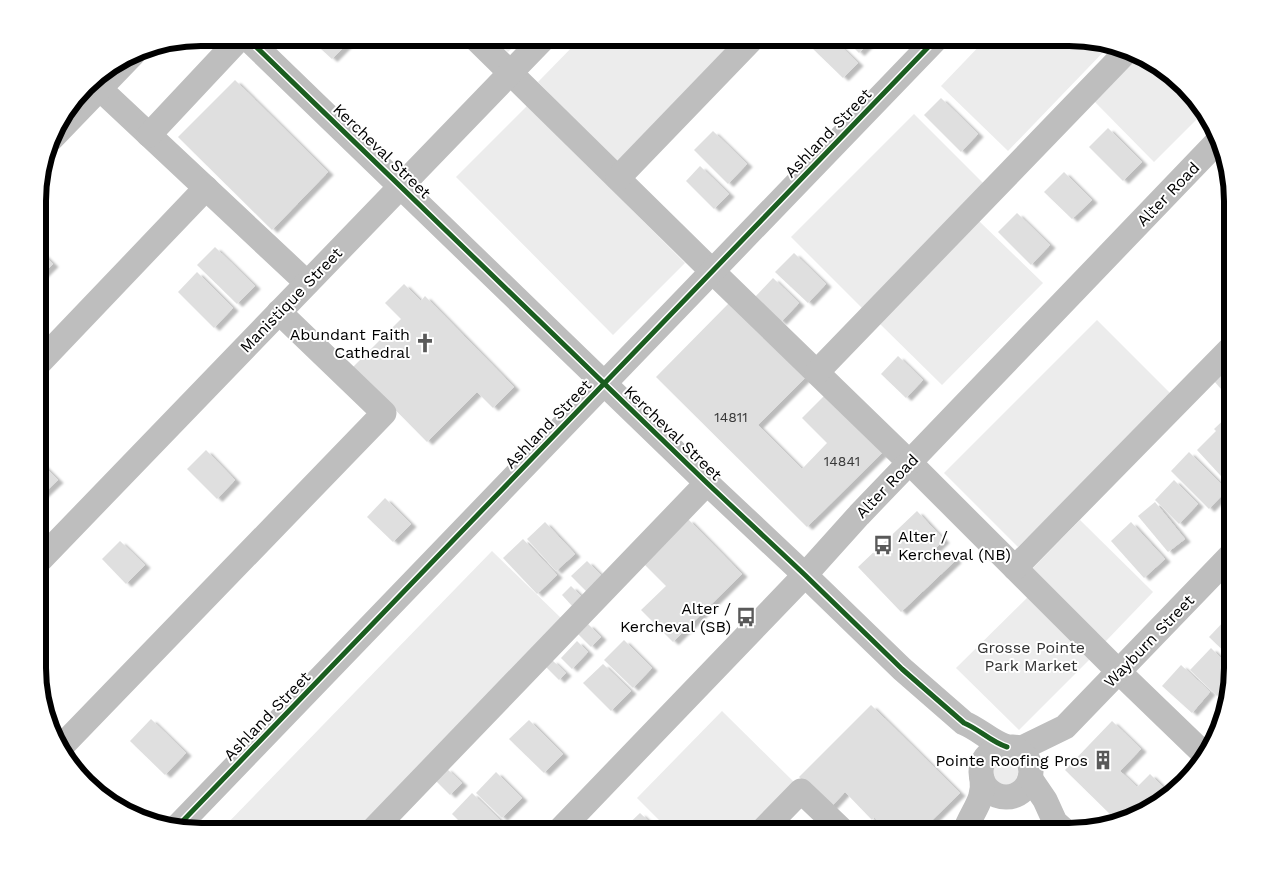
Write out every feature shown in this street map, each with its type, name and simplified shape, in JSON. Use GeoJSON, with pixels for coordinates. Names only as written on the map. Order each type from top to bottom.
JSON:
{"type":"FeatureCollection","features":[{"type":"Feature","properties":{"kind":"street"},"geometry":{"type":"LineString","coordinates":[[618,178],[744,46]]}},
{"type":"Feature","properties":{"kind":"street","name":"Ashland Street"},"geometry":{"type":"LineString","coordinates":[[183,821],[929,46]]}},
{"type":"Feature","properties":{"kind":"street"},"geometry":{"type":"LineString","coordinates":[[149,135],[232,47]]}},
{"type":"Feature","properties":{"kind":"street","name":"Kercheval Street"},"geometry":{"type":"LineString","coordinates":[[255,47],[902,669],[964,723],[1000,745],[1019,750],[1031,768],[1030,777],[1057,822]]}},
{"type":"Feature","properties":{"kind":"street"},"geometry":{"type":"LineString","coordinates":[[484,47],[910,463],[1200,750]]}},
{"type":"Feature","properties":{"kind":"street","name":"Manistique Street"},"geometry":{"type":"LineString","coordinates":[[46,554],[536,47]]}},
{"type":"Feature","properties":{"kind":"street"},"geometry":{"type":"LineString","coordinates":[[817,372],[1122,56]]}},
{"type":"Feature","properties":{"kind":"street"},"geometry":{"type":"LineString","coordinates":[[69,120],[114,73]]}},
{"type":"Feature","properties":{"kind":"street"},"geometry":{"type":"LineString","coordinates":[[100,88],[307,283]]}},
{"type":"Feature","properties":{"kind":"street","name":"Alter Road"},"geometry":{"type":"LineString","coordinates":[[567,823],[1213,146]]}},
{"type":"Feature","properties":{"kind":"street"},"geometry":{"type":"LineString","coordinates":[[46,356],[206,188]]}},
{"type":"Feature","properties":{"kind":"street"},"geometry":{"type":"LineString","coordinates":[[66,742],[384,413],[279,312]]}},
{"type":"Feature","properties":{"kind":"street"},"geometry":{"type":"LineString","coordinates":[[1015,568],[1223,356]]}},
{"type":"Feature","properties":{"kind":"street"},"geometry":{"type":"LineString","coordinates":[[380,823],[707,483]]}},
{"type":"Feature","properties":{"kind":"street","name":"Wayburn Street"},"geometry":{"type":"LineString","coordinates":[[1030,777],[1036,765],[1061,735],[1065,727],[1223,563]]}},
{"type":"Feature","properties":{"kind":"street","name":"Kercheval Street"},"geometry":{"type":"LineString","coordinates":[[964,723],[980,754],[985,785],[989,790],[1001,796],[1009,796],[1022,802],[1051,822]]}},
{"type":"Feature","properties":{"kind":"street","name":"Wayburn Street"},"geometry":{"type":"LineString","coordinates":[[1009,747],[1023,748],[1065,727]]}},
{"type":"Feature","properties":{"kind":"street"},"geometry":{"type":"LineString","coordinates":[[968,822],[981,798],[983,787],[982,772],[985,758],[991,751],[1009,747]]}},
{"type":"Feature","properties":{"kind":"street"},"geometry":{"type":"LineString","coordinates":[[983,822],[1009,796],[1023,790],[1030,777]]}},
{"type":"Feature","properties":{"kind":"street"},"geometry":{"type":"LineString","coordinates":[[771,822],[802,791],[834,822]]}},
{"type":"Feature","properties":{"kind":"green space"},"geometry":{"type":"Polygon","coordinates":[[[728,46],[616,163],[538,82],[573,47],[728,46]]]}},
{"type":"Feature","properties":{"kind":"green space"},"geometry":{"type":"Polygon","coordinates":[[[979,46],[1068,46],[1104,51],[1008,151],[941,86],[979,46]]]}},
{"type":"Feature","properties":{"kind":"green space"},"geometry":{"type":"Polygon","coordinates":[[[502,47],[513,47],[508,52],[502,47]]]}},
{"type":"Feature","properties":{"kind":"green space"},"geometry":{"type":"Polygon","coordinates":[[[1135,61],[1155,72],[1171,85],[1192,107],[1199,117],[1154,162],[1094,101],[1135,61]]]}},
{"type":"Feature","properties":{"kind":"green space"},"geometry":{"type":"Polygon","coordinates":[[[528,105],[685,263],[613,335],[456,177],[528,105]]]}},
{"type":"Feature","properties":{"kind":"green space"},"geometry":{"type":"Polygon","coordinates":[[[914,114],[985,185],[862,308],[791,237],[914,114]]]}},
{"type":"Feature","properties":{"kind":"green space"},"geometry":{"type":"Polygon","coordinates":[[[979,221],[1043,283],[942,385],[879,323],[979,221]]]}},
{"type":"Feature","properties":{"kind":"green space"},"geometry":{"type":"Polygon","coordinates":[[[1097,320],[1171,394],[1018,547],[944,473],[1097,320]]]}},
{"type":"Feature","properties":{"kind":"green space"},"geometry":{"type":"Polygon","coordinates":[[[1080,520],[1153,592],[1105,642],[1032,569],[1080,520]]]}},
{"type":"Feature","properties":{"kind":"green space"},"geometry":{"type":"Polygon","coordinates":[[[492,551],[563,620],[366,823],[228,823],[492,551]]]}},
{"type":"Feature","properties":{"kind":"green space","name":"Grosse Pointe Park Market"},"geometry":{"type":"Polygon","coordinates":[[[1031,594],[1093,656],[1019,730],[956,668],[1031,594]]]}},
{"type":"Feature","properties":{"kind":"green space"},"geometry":{"type":"Polygon","coordinates":[[[722,711],[796,784],[758,822],[661,822],[637,798],[722,711]]]}},
{"type":"Feature","properties":{"kind":"green space"},"geometry":{"type":"Polygon","coordinates":[[[1006,755],[1018,760],[1023,772],[1018,784],[1006,789],[994,784],[989,772],[994,760],[1006,755]]]}},
{"type":"Feature","properties":{"kind":"building"},"geometry":{"type":"Polygon","coordinates":[[[814,46],[841,46],[858,63],[843,78],[812,48],[814,46]]]}},
{"type":"Feature","properties":{"kind":"building"},"geometry":{"type":"Polygon","coordinates":[[[852,46],[866,46],[859,53],[852,46]]]}},
{"type":"Feature","properties":{"kind":"building"},"geometry":{"type":"Polygon","coordinates":[[[319,47],[344,47],[332,59],[319,47]]]}},
{"type":"Feature","properties":{"kind":"building"},"geometry":{"type":"Polygon","coordinates":[[[235,80],[328,172],[272,230],[178,137],[235,80]]]}},
{"type":"Feature","properties":{"kind":"building"},"geometry":{"type":"Polygon","coordinates":[[[941,98],[978,134],[961,152],[924,115],[941,98]]]}},
{"type":"Feature","properties":{"kind":"building"},"geometry":{"type":"Polygon","coordinates":[[[1108,128],[1142,162],[1123,181],[1089,147],[1108,128]]]}},
{"type":"Feature","properties":{"kind":"building"},"geometry":{"type":"Polygon","coordinates":[[[713,131],[747,164],[728,184],[694,150],[713,131]]]}},
{"type":"Feature","properties":{"kind":"building"},"geometry":{"type":"Polygon","coordinates":[[[700,166],[729,194],[714,209],[686,181],[700,166]]]}},
{"type":"Feature","properties":{"kind":"building"},"geometry":{"type":"Polygon","coordinates":[[[1064,172],[1092,200],[1072,219],[1044,192],[1064,172]]]}},
{"type":"Feature","properties":{"kind":"building"},"geometry":{"type":"Polygon","coordinates":[[[1017,213],[1050,245],[1031,265],[998,232],[1017,213]]]}},
{"type":"Feature","properties":{"kind":"building"},"geometry":{"type":"Polygon","coordinates":[[[215,247],[255,286],[237,304],[197,265],[215,247]]]}},
{"type":"Feature","properties":{"kind":"building"},"geometry":{"type":"Polygon","coordinates":[[[794,253],[826,284],[808,303],[775,272],[794,253]]]}},
{"type":"Feature","properties":{"kind":"building"},"geometry":{"type":"Polygon","coordinates":[[[46,257],[53,264],[46,271],[46,257]]]}},
{"type":"Feature","properties":{"kind":"building"},"geometry":{"type":"Polygon","coordinates":[[[197,272],[233,308],[214,328],[178,292],[197,272]]]}},
{"type":"Feature","properties":{"kind":"building"},"geometry":{"type":"Polygon","coordinates":[[[773,278],[799,303],[781,322],[755,297],[773,278]]]}},
{"type":"Feature","properties":{"kind":"building","name":"Abundant Faith Cathedral"},"geometry":{"type":"Polygon","coordinates":[[[404,284],[421,301],[425,296],[514,387],[493,408],[477,392],[427,442],[353,367],[401,319],[385,303],[404,284]]]}},
{"type":"Feature","properties":{"kind":"building"},"geometry":{"type":"Polygon","coordinates":[[[730,302],[806,377],[758,425],[802,469],[827,443],[802,418],[825,395],[882,453],[807,527],[656,377],[730,302]]]}},
{"type":"Feature","properties":{"kind":"building"},"geometry":{"type":"Polygon","coordinates":[[[898,356],[923,380],[906,398],[881,374],[898,356]]]}},
{"type":"Feature","properties":{"kind":"building"},"geometry":{"type":"Polygon","coordinates":[[[1223,371],[1223,391],[1213,380],[1223,371]]]}},
{"type":"Feature","properties":{"kind":"building"},"geometry":{"type":"Polygon","coordinates":[[[1223,420],[1223,478],[1197,450],[1216,431],[1214,429],[1223,420]]]}},
{"type":"Feature","properties":{"kind":"building"},"geometry":{"type":"Polygon","coordinates":[[[206,450],[235,480],[217,499],[187,469],[206,450]]]}},
{"type":"Feature","properties":{"kind":"building"},"geometry":{"type":"Polygon","coordinates":[[[1189,452],[1223,486],[1223,494],[1209,509],[1171,471],[1189,452]]]}},
{"type":"Feature","properties":{"kind":"building"},"geometry":{"type":"Polygon","coordinates":[[[46,468],[58,480],[46,491],[46,468]]]}},
{"type":"Feature","properties":{"kind":"building"},"geometry":{"type":"Polygon","coordinates":[[[1174,480],[1198,504],[1179,524],[1155,500],[1174,480]]]}},
{"type":"Feature","properties":{"kind":"building"},"geometry":{"type":"Polygon","coordinates":[[[385,498],[411,524],[393,542],[367,517],[385,498]]]}},
{"type":"Feature","properties":{"kind":"building"},"geometry":{"type":"Polygon","coordinates":[[[1155,502],[1185,539],[1168,552],[1138,516],[1155,502]]]}},
{"type":"Feature","properties":{"kind":"building"},"geometry":{"type":"Polygon","coordinates":[[[917,511],[944,540],[931,553],[937,560],[947,550],[956,560],[901,612],[858,567],[917,511]]]}},
{"type":"Feature","properties":{"kind":"building"},"geometry":{"type":"Polygon","coordinates":[[[688,519],[742,574],[673,642],[641,610],[666,586],[643,563],[688,519]]]}},
{"type":"Feature","properties":{"kind":"building"},"geometry":{"type":"Polygon","coordinates":[[[545,522],[575,554],[556,571],[527,539],[545,522]]]}},
{"type":"Feature","properties":{"kind":"building"},"geometry":{"type":"Polygon","coordinates":[[[1131,522],[1165,559],[1144,578],[1111,541],[1131,522]]]}},
{"type":"Feature","properties":{"kind":"building"},"geometry":{"type":"Polygon","coordinates":[[[523,539],[557,575],[537,594],[503,558],[523,539]]]}},
{"type":"Feature","properties":{"kind":"building"},"geometry":{"type":"Polygon","coordinates":[[[120,541],[145,565],[126,584],[102,559],[120,541]]]}},
{"type":"Feature","properties":{"kind":"building"},"geometry":{"type":"Polygon","coordinates":[[[587,561],[603,577],[588,593],[571,576],[587,561]]]}},
{"type":"Feature","properties":{"kind":"building"},"geometry":{"type":"Polygon","coordinates":[[[571,586],[584,599],[574,608],[562,595],[571,586]]]}},
{"type":"Feature","properties":{"kind":"building"},"geometry":{"type":"Polygon","coordinates":[[[1223,622],[1223,650],[1209,637],[1223,622]]]}},
{"type":"Feature","properties":{"kind":"building"},"geometry":{"type":"Polygon","coordinates":[[[588,624],[601,637],[591,647],[578,634],[588,624]]]}},
{"type":"Feature","properties":{"kind":"building"},"geometry":{"type":"Polygon","coordinates":[[[624,640],[652,668],[633,688],[604,660],[624,640]]]}},
{"type":"Feature","properties":{"kind":"building"},"geometry":{"type":"Polygon","coordinates":[[[577,641],[588,652],[572,669],[561,658],[577,641]]]}},
{"type":"Feature","properties":{"kind":"building"},"geometry":{"type":"Polygon","coordinates":[[[1211,648],[1223,660],[1222,691],[1217,696],[1190,670],[1211,648]]]}},
{"type":"Feature","properties":{"kind":"building"},"geometry":{"type":"Polygon","coordinates":[[[552,660],[566,673],[559,680],[545,666],[552,660]]]}},
{"type":"Feature","properties":{"kind":"building"},"geometry":{"type":"Polygon","coordinates":[[[603,664],[631,691],[611,711],[583,683],[603,664]]]}},
{"type":"Feature","properties":{"kind":"building"},"geometry":{"type":"Polygon","coordinates":[[[1181,665],[1210,692],[1192,713],[1162,686],[1181,665]]]}},
{"type":"Feature","properties":{"kind":"building"},"geometry":{"type":"Polygon","coordinates":[[[871,705],[960,793],[930,822],[879,822],[874,817],[872,820],[845,792],[830,808],[799,777],[871,705]]]}},
{"type":"Feature","properties":{"kind":"building"},"geometry":{"type":"Polygon","coordinates":[[[151,719],[186,753],[165,775],[130,741],[151,719]]]}},
{"type":"Feature","properties":{"kind":"building"},"geometry":{"type":"Polygon","coordinates":[[[529,720],[563,754],[544,773],[509,739],[529,720]]]}},
{"type":"Feature","properties":{"kind":"building","name":"Pointe Roofing Pros"},"geometry":{"type":"Polygon","coordinates":[[[1112,721],[1141,749],[1120,771],[1137,787],[1150,774],[1165,789],[1146,802],[1112,816],[1065,770],[1112,721]]]}},
{"type":"Feature","properties":{"kind":"building"},"geometry":{"type":"Polygon","coordinates":[[[446,768],[462,783],[450,795],[435,780],[446,768]]]}},
{"type":"Feature","properties":{"kind":"building"},"geometry":{"type":"Polygon","coordinates":[[[496,772],[522,798],[502,818],[476,793],[496,772]]]}},
{"type":"Feature","properties":{"kind":"building"},"geometry":{"type":"Polygon","coordinates":[[[472,793],[503,823],[461,823],[452,814],[472,793]]]}},
{"type":"Feature","properties":{"kind":"building"},"geometry":{"type":"Polygon","coordinates":[[[640,813],[650,822],[630,823],[640,813]]]}},
{"type":"Feature","properties":{"kind":"cycle path"},"geometry":{"type":"LineString","coordinates":[[183,821],[929,46]]}},
{"type":"Feature","properties":{"kind":"cycle path"},"geometry":{"type":"LineString","coordinates":[[256,47],[902,669],[964,723],[1007,747]]}},
{"type":"Feature","properties":{"kind":"place","name":"Abundant Faith Cathedral"},"geometry":{"type":"Point","coordinates":[425,343]}},
{"type":"Feature","properties":{"kind":"place","name":"Alter / Kercheval (NB)"},"geometry":{"type":"Point","coordinates":[883,545]}},
{"type":"Feature","properties":{"kind":"place","name":"Alter / Kercheval (SB)"},"geometry":{"type":"Point","coordinates":[746,617]}},
{"type":"Feature","properties":{"kind":"place","name":"Pointe Roofing Pros"},"geometry":{"type":"Point","coordinates":[1103,760]}}]}
